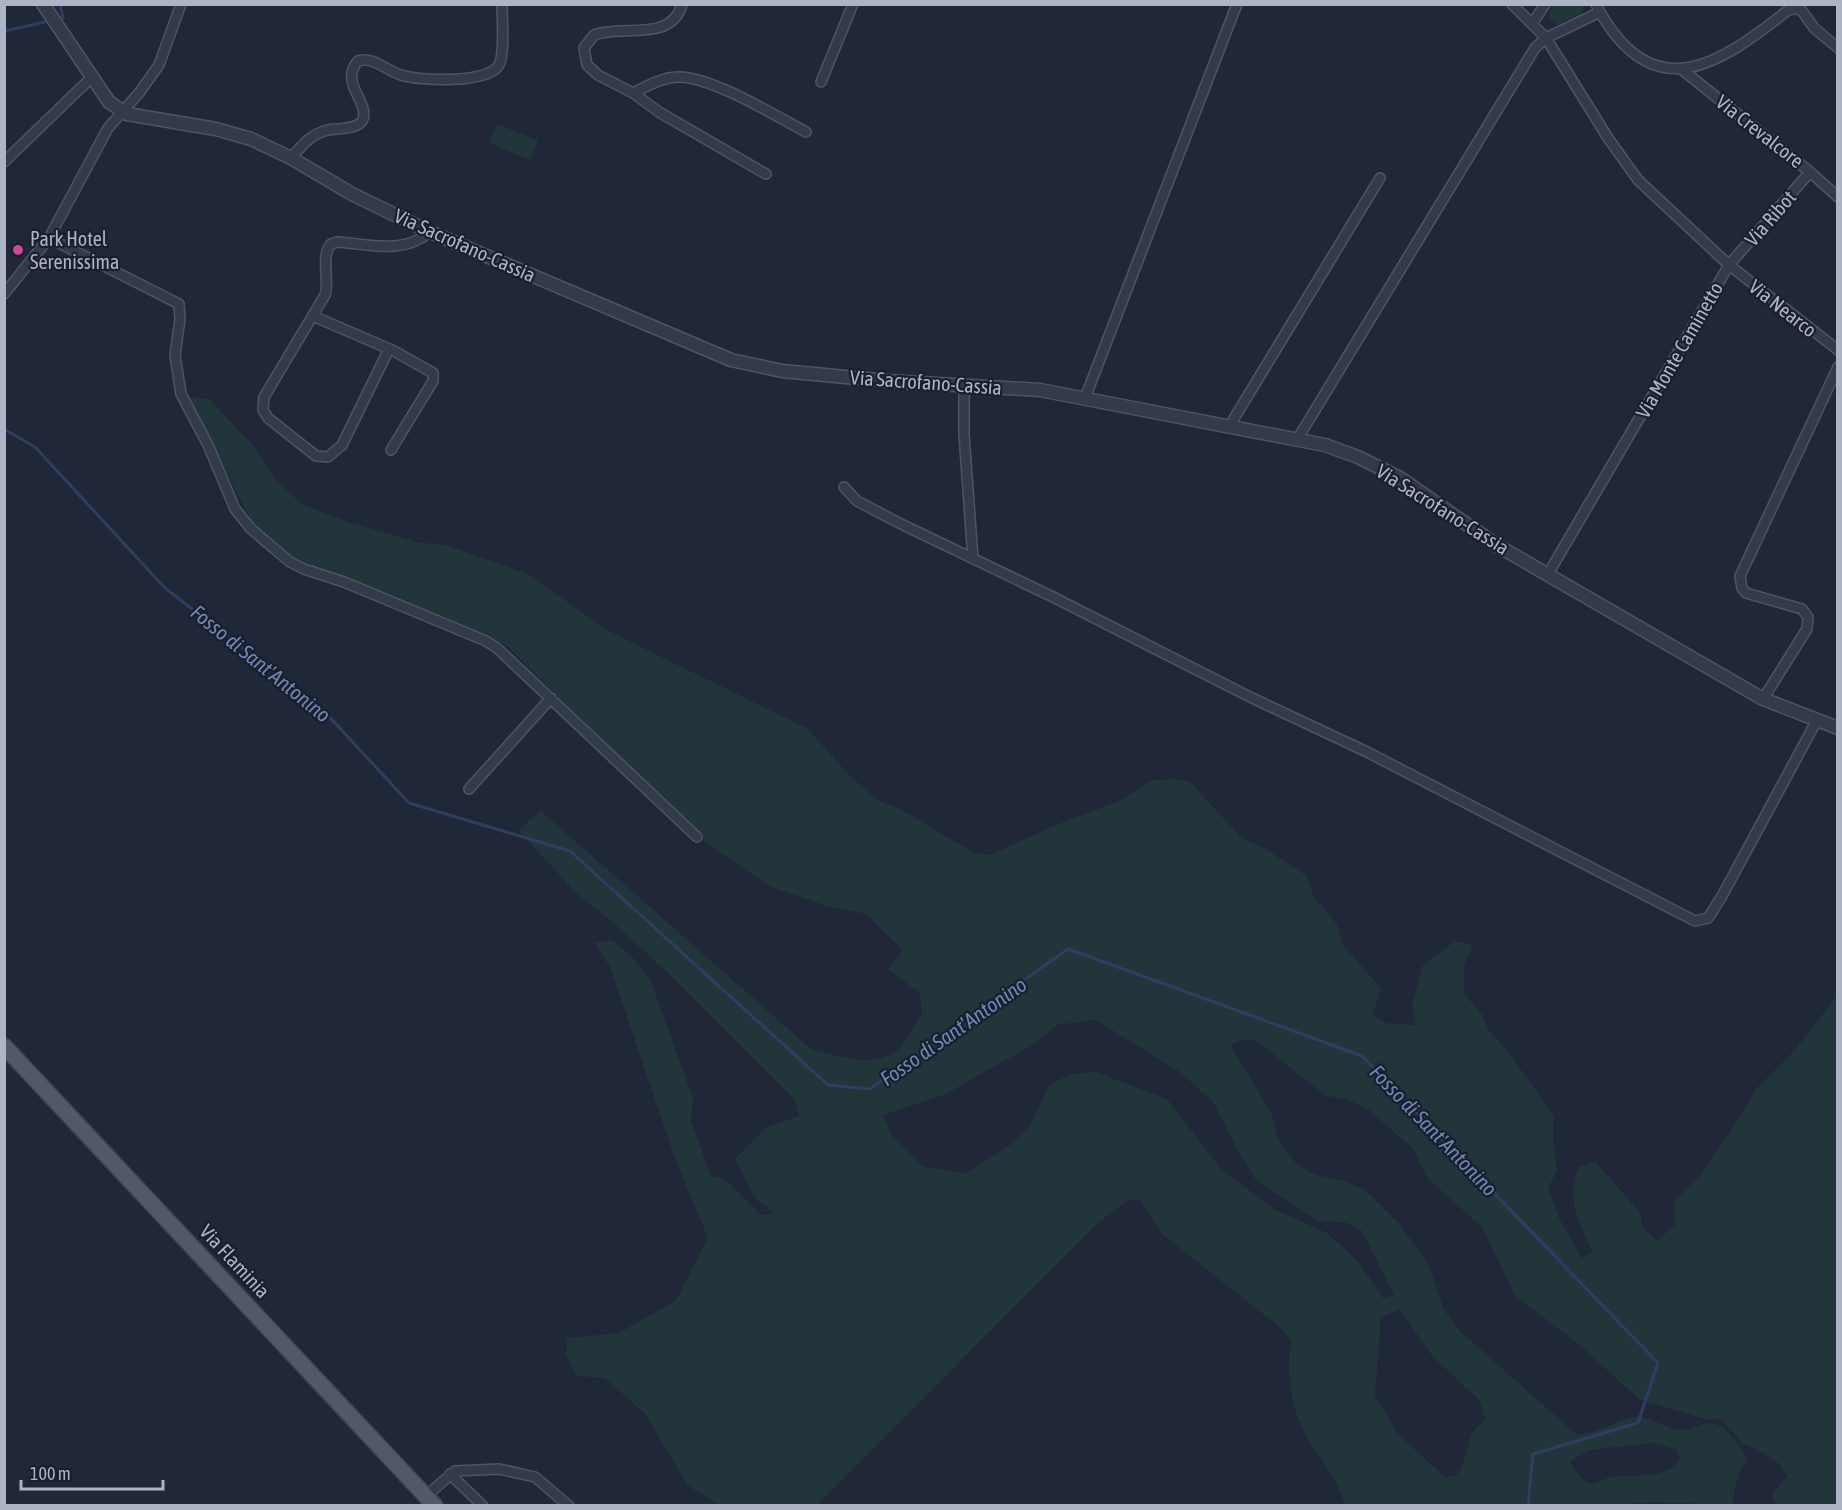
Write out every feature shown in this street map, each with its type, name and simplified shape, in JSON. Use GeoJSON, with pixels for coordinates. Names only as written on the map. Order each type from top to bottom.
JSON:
{"type":"FeatureCollection","features":[{"type":"Feature","properties":{"kind":"main road","name":"Via Flaminia"},"geometry":{"type":"LineString","coordinates":[[4,1046],[431,1501]]}},
{"type":"Feature","properties":{"kind":"street"},"geometry":{"type":"LineString","coordinates":[[43,4],[113,107],[122,112]]}},
{"type":"Feature","properties":{"kind":"street"},"geometry":{"type":"LineString","coordinates":[[4,294],[49,238],[108,128],[139,93],[159,65],[181,4]]}},
{"type":"Feature","properties":{"kind":"street"},"geometry":{"type":"LineString","coordinates":[[291,158],[307,140],[316,134],[355,126],[361,122],[364,115],[352,77],[358,61],[370,60],[392,72],[413,78],[473,78],[493,71],[501,55],[502,4]]}},
{"type":"Feature","properties":{"kind":"street"},"geometry":{"type":"LineString","coordinates":[[682,4],[676,18],[661,27],[644,31],[598,33],[586,44],[585,61],[593,73],[633,93],[659,112],[766,174]]}},
{"type":"Feature","properties":{"kind":"street"},"geometry":{"type":"LineString","coordinates":[[821,82],[853,4]]}},
{"type":"Feature","properties":{"kind":"street"},"geometry":{"type":"LineString","coordinates":[[1085,398],[1237,4]]}},
{"type":"Feature","properties":{"kind":"street","name":"Via Monte Caminetto"},"geometry":{"type":"LineString","coordinates":[[1512,4],[1546,38],[1633,175],[1654,198],[1729,265],[1548,574]]}},
{"type":"Feature","properties":{"kind":"street"},"geometry":{"type":"LineString","coordinates":[[1532,24],[1545,4]]}},
{"type":"Feature","properties":{"kind":"street","name":"Via Crevalcore"},"geometry":{"type":"LineString","coordinates":[[1598,8],[1612,31],[1635,55],[1654,65],[1680,68],[1701,65],[1723,56],[1790,7],[1802,11],[1814,28],[1838,48]]}},
{"type":"Feature","properties":{"kind":"street"},"geometry":{"type":"LineString","coordinates":[[1298,438],[1535,48],[1546,38],[1598,8]]}},
{"type":"Feature","properties":{"kind":"street","name":"Via Crevalcore"},"geometry":{"type":"LineString","coordinates":[[1680,68],[1810,171],[1838,197]]}},
{"type":"Feature","properties":{"kind":"street"},"geometry":{"type":"LineString","coordinates":[[4,162],[92,77]]}},
{"type":"Feature","properties":{"kind":"street"},"geometry":{"type":"LineString","coordinates":[[633,93],[668,78],[689,78],[721,89],[806,132]]}},
{"type":"Feature","properties":{"kind":"street","name":"Via Sacrofano-Cassia"},"geometry":{"type":"LineString","coordinates":[[122,112],[235,133],[291,158],[352,194],[430,232],[731,360],[782,371],[888,381],[1032,389],[1298,438],[1358,457],[1401,478],[1486,538],[1763,699],[1816,722],[1838,728]]}},
{"type":"Feature","properties":{"kind":"street","name":"Via Ribot"},"geometry":{"type":"LineString","coordinates":[[1729,265],[1810,171]]}},
{"type":"Feature","properties":{"kind":"street"},"geometry":{"type":"LineString","coordinates":[[1230,425],[1380,178]]}},
{"type":"Feature","properties":{"kind":"street"},"geometry":{"type":"LineString","coordinates":[[389,349],[342,445],[328,457],[316,456],[268,418],[263,404],[264,397],[313,316],[328,286],[326,255],[331,244],[337,242],[379,247],[409,245],[419,241],[430,232]]}},
{"type":"Feature","properties":{"kind":"street"},"geometry":{"type":"LineString","coordinates":[[49,238],[179,304],[180,319],[175,355],[181,394],[208,445],[235,509],[250,529],[271,548],[304,569],[344,582],[486,641],[508,657],[697,837]]}},
{"type":"Feature","properties":{"kind":"street","name":"Via Nearco"},"geometry":{"type":"LineString","coordinates":[[1729,265],[1838,350]]}},
{"type":"Feature","properties":{"kind":"street"},"geometry":{"type":"LineString","coordinates":[[313,316],[389,349],[430,370],[434,376],[391,450]]}},
{"type":"Feature","properties":{"kind":"street"},"geometry":{"type":"LineString","coordinates":[[1763,699],[1807,629],[1808,617],[1802,609],[1746,593],[1742,588],[1740,576],[1838,367]]}},
{"type":"Feature","properties":{"kind":"street"},"geometry":{"type":"LineString","coordinates":[[964,385],[964,434],[973,559]]}},
{"type":"Feature","properties":{"kind":"street"},"geometry":{"type":"LineString","coordinates":[[844,487],[860,503],[1250,698],[1367,752],[1695,921],[1707,918],[1722,896],[1816,722]]}},
{"type":"Feature","properties":{"kind":"street"},"geometry":{"type":"LineString","coordinates":[[469,789],[551,698]]}},
{"type":"Feature","properties":{"kind":"street"},"geometry":{"type":"LineString","coordinates":[[431,1501],[450,1474],[460,1470],[499,1469],[528,1474],[547,1485],[568,1506]]}},
{"type":"Feature","properties":{"kind":"street"},"geometry":{"type":"LineString","coordinates":[[450,1474],[483,1506]]}},
{"type":"Feature","properties":{"kind":"green space"},"geometry":{"type":"Polygon","coordinates":[[[1554,4],[1586,5],[1580,15],[1557,25],[1548,16],[1554,4]]]}},
{"type":"Feature","properties":{"kind":"green space"},"geometry":{"type":"Polygon","coordinates":[[[497,124],[538,140],[530,160],[489,143],[497,124]]]}},
{"type":"Feature","properties":{"kind":"green space"},"geometry":{"type":"Polygon","coordinates":[[[187,396],[210,400],[254,446],[276,480],[303,505],[351,523],[418,542],[449,546],[528,574],[607,630],[808,729],[850,776],[879,801],[900,809],[974,853],[991,855],[1053,826],[1119,801],[1153,780],[1174,779],[1190,782],[1242,838],[1266,849],[1307,876],[1314,897],[1337,924],[1342,944],[1381,988],[1373,1014],[1385,1023],[1416,1025],[1412,1006],[1423,965],[1455,941],[1473,945],[1464,965],[1464,993],[1483,1016],[1488,1029],[1509,1053],[1554,1116],[1553,1138],[1557,1171],[1548,1188],[1559,1218],[1582,1258],[1592,1251],[1575,1210],[1573,1189],[1579,1167],[1596,1162],[1641,1214],[1642,1226],[1657,1241],[1675,1224],[1673,1202],[1700,1175],[1738,1120],[1755,1090],[1794,1051],[1837,996],[1837,1505],[1776,1505],[1772,1494],[1787,1477],[1778,1463],[1759,1450],[1743,1444],[1720,1418],[1709,1420],[1640,1400],[1576,1342],[1515,1296],[1482,1227],[1427,1178],[1413,1149],[1369,1110],[1346,1099],[1326,1096],[1255,1040],[1238,1041],[1231,1046],[1271,1112],[1278,1139],[1296,1163],[1315,1175],[1342,1180],[1364,1189],[1400,1225],[1429,1265],[1444,1310],[1461,1332],[1576,1434],[1596,1431],[1635,1417],[1642,1417],[1682,1430],[1705,1424],[1722,1427],[1735,1440],[1748,1459],[1738,1474],[1732,1505],[1653,1502],[1604,1506],[1345,1505],[1337,1485],[1307,1437],[1294,1406],[1289,1362],[1291,1340],[1277,1325],[1162,1234],[1140,1200],[1128,1200],[1099,1222],[817,1505],[719,1505],[687,1485],[645,1414],[605,1378],[576,1376],[566,1354],[567,1338],[619,1333],[676,1300],[708,1238],[674,1156],[611,969],[595,943],[612,940],[633,958],[650,979],[693,1098],[691,1121],[711,1176],[726,1180],[761,1215],[774,1213],[754,1197],[735,1159],[765,1128],[799,1116],[795,1100],[667,972],[609,919],[579,896],[518,830],[541,811],[811,1049],[867,1060],[879,1059],[898,1049],[922,1014],[920,993],[888,970],[903,950],[866,914],[827,906],[771,887],[706,843],[508,647],[488,635],[289,557],[255,528],[187,396]],[[1096,1020],[1057,1025],[1036,1043],[946,1094],[883,1115],[893,1137],[923,1167],[967,1173],[1013,1143],[1031,1124],[1049,1085],[1071,1074],[1096,1072],[1167,1099],[1221,1169],[1274,1209],[1327,1233],[1358,1261],[1383,1298],[1394,1295],[1362,1231],[1347,1223],[1316,1220],[1256,1180],[1213,1102],[1181,1073],[1096,1020]],[[1400,1310],[1381,1317],[1375,1395],[1397,1433],[1445,1477],[1455,1476],[1461,1469],[1472,1433],[1485,1419],[1480,1401],[1433,1357],[1400,1310]],[[1653,1443],[1589,1450],[1570,1462],[1580,1477],[1590,1484],[1615,1477],[1661,1473],[1675,1465],[1681,1458],[1675,1449],[1653,1443]]]}},
{"type":"Feature","properties":{"kind":"waterway","name":"Fosso di Sant'Antonino"},"geometry":{"type":"LineString","coordinates":[[59,19],[63,18],[60,4]]}},
{"type":"Feature","properties":{"kind":"waterway","name":"Fosso di Sant'Antonino"},"geometry":{"type":"LineString","coordinates":[[4,31],[50,21]]}},
{"type":"Feature","properties":{"kind":"waterway","name":"Fosso di Sant'Antonino"},"geometry":{"type":"LineString","coordinates":[[4,429],[35,447],[165,588],[324,711],[409,803],[570,851],[828,1085],[870,1089],[1068,949],[1362,1056],[1658,1363],[1638,1423],[1533,1454],[1528,1506]]}},
{"type":"Feature","properties":{"kind":"place","name":"Park Hotel Serenissima"},"geometry":{"type":"Point","coordinates":[18,250]}}]}
